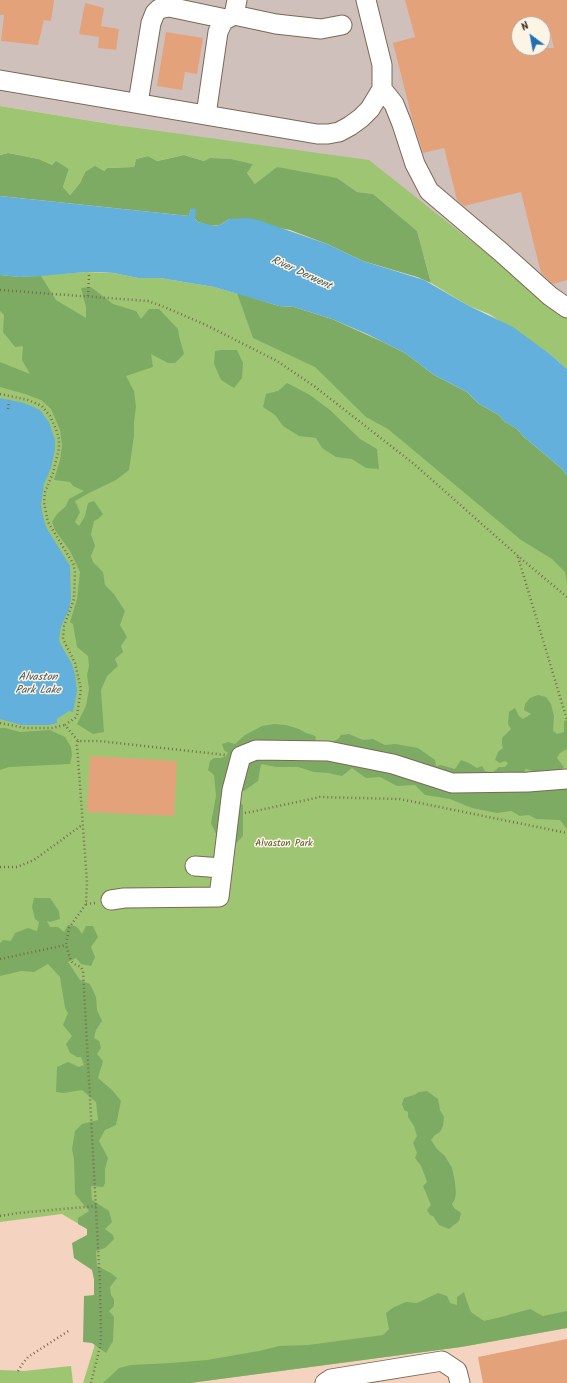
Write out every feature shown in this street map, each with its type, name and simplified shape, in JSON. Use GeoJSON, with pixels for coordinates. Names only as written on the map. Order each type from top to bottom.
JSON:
{"type":"FeatureCollection","features":[{"type":"Feature","properties":{"kind":"lane"},"geometry":{"type":"LineString","coordinates":[[0,80],[317,134],[339,132],[361,118],[382,90],[382,65],[366,0]]}},
{"type":"Feature","properties":{"kind":"lane"},"geometry":{"type":"LineString","coordinates":[[138,103],[152,23],[155,13],[159,9],[169,7],[232,11],[276,24],[298,27],[321,29],[342,26]]}},
{"type":"Feature","properties":{"kind":"lane"},"geometry":{"type":"LineString","coordinates":[[206,115],[218,32],[220,26],[232,11]]}},
{"type":"Feature","properties":{"kind":"lane"},"geometry":{"type":"LineString","coordinates":[[382,90],[394,104],[415,164],[429,191],[550,296],[567,308]]}},
{"type":"Feature","properties":{"kind":"lane"},"geometry":{"type":"LineString","coordinates":[[112,900],[124,898],[219,897],[232,790],[241,756],[256,750],[328,751],[393,764],[452,783],[528,782],[567,779]]}},
{"type":"Feature","properties":{"kind":"lane"},"geometry":{"type":"LineString","coordinates":[[195,866],[222,868]]}},
{"type":"Feature","properties":{"kind":"lane"},"geometry":{"type":"LineString","coordinates":[[325,1383],[331,1379],[442,1361],[457,1371],[460,1383]]}},
{"type":"Feature","properties":{"kind":"path"},"geometry":{"type":"LineString","coordinates":[[88,296],[89,275]]}},
{"type":"Feature","properties":{"kind":"path"},"geometry":{"type":"LineString","coordinates":[[0,290],[148,300],[206,325],[277,361],[314,386],[414,464],[518,556],[567,597]]}},
{"type":"Feature","properties":{"kind":"path"},"geometry":{"type":"LineString","coordinates":[[0,394],[28,400],[42,406],[50,416],[59,439],[59,448],[56,461],[45,492],[44,503],[48,522],[74,565],[74,599],[64,626],[63,638],[75,663],[81,689],[81,698],[77,715],[65,725],[43,729],[25,728],[0,723]]}},
{"type":"Feature","properties":{"kind":"path"},"geometry":{"type":"LineString","coordinates":[[8,409],[9,401]]}},
{"type":"Feature","properties":{"kind":"path"},"geometry":{"type":"LineString","coordinates":[[518,556],[567,720]]}},
{"type":"Feature","properties":{"kind":"path"},"geometry":{"type":"LineString","coordinates":[[65,725],[78,741],[82,825],[87,882],[86,904],[69,928],[66,945],[68,956],[74,964],[81,967],[83,971],[100,1284],[101,1336],[100,1347],[91,1383]]}},
{"type":"Feature","properties":{"kind":"path"},"geometry":{"type":"LineString","coordinates":[[78,741],[113,742],[241,756]]}},
{"type":"Feature","properties":{"kind":"path"},"geometry":{"type":"LineString","coordinates":[[229,813],[251,812],[320,797],[400,799],[567,833]]}},
{"type":"Feature","properties":{"kind":"path"},"geometry":{"type":"LineString","coordinates":[[0,867],[17,867],[34,860],[82,825]]}},
{"type":"Feature","properties":{"kind":"path"},"geometry":{"type":"LineString","coordinates":[[0,959],[66,945]]}},
{"type":"Feature","properties":{"kind":"path"},"geometry":{"type":"LineString","coordinates":[[0,1216],[96,1206]]}},
{"type":"Feature","properties":{"kind":"path"},"geometry":{"type":"LineString","coordinates":[[18,1371],[22,1363],[28,1357],[70,1330]]}},
{"type":"Feature","properties":{"kind":"shaded area"},"geometry":{"type":"Polygon","coordinates":[[[0,0],[567,0],[567,317],[123,126],[0,106],[0,0]]]}},
{"type":"Feature","properties":{"kind":"shaded area"},"geometry":{"type":"Polygon","coordinates":[[[62,1214],[87,1229],[94,1279],[96,1341],[83,1383],[0,1383],[0,1222],[62,1214]]]}},
{"type":"Feature","properties":{"kind":"shaded area"},"geometry":{"type":"Polygon","coordinates":[[[567,1328],[567,1383],[190,1383],[461,1347],[567,1328]]]}},
{"type":"Feature","properties":{"kind":"green space"},"geometry":{"type":"Polygon","coordinates":[[[0,106],[123,126],[369,160],[567,317],[567,369],[551,355],[489,314],[469,306],[431,283],[417,231],[373,194],[357,192],[337,178],[255,184],[247,172],[253,164],[231,159],[210,158],[204,161],[184,155],[157,161],[148,156],[136,159],[134,167],[107,168],[104,171],[85,172],[80,183],[70,195],[63,187],[69,169],[56,162],[52,165],[39,159],[8,153],[0,155],[0,106]]]}},
{"type":"Feature","properties":{"kind":"green space"},"geometry":{"type":"Polygon","coordinates":[[[8,153],[39,159],[52,165],[56,161],[69,169],[63,187],[70,195],[80,183],[85,172],[95,166],[104,171],[107,168],[134,167],[136,159],[148,156],[157,161],[184,155],[204,161],[210,158],[231,159],[253,164],[247,173],[255,184],[277,167],[337,178],[357,192],[373,194],[417,231],[431,283],[417,277],[363,261],[327,244],[290,230],[229,219],[220,225],[211,226],[198,222],[195,219],[191,209],[189,216],[0,196],[0,155],[8,153]]]}},
{"type":"Feature","properties":{"kind":"green space","name":"Alvaston Park"},"geometry":{"type":"Polygon","coordinates":[[[86,272],[114,273],[138,278],[160,278],[214,287],[242,295],[567,475],[567,1328],[461,1347],[190,1383],[83,1383],[96,1341],[94,1279],[87,1229],[62,1214],[0,1222],[0,275],[19,277],[86,272]]]}},
{"type":"Feature","properties":{"kind":"green space"},"geometry":{"type":"Polygon","coordinates":[[[0,275],[19,277],[41,276],[56,300],[86,318],[86,307],[81,288],[91,287],[113,304],[136,311],[141,319],[149,309],[159,309],[178,329],[184,354],[175,363],[168,363],[151,354],[153,367],[126,376],[134,391],[136,407],[134,436],[129,470],[116,480],[75,501],[80,512],[75,522],[79,526],[85,516],[88,503],[94,501],[103,514],[94,521],[91,534],[95,546],[91,556],[93,562],[103,572],[105,585],[114,594],[125,611],[120,625],[127,637],[121,646],[123,652],[115,659],[118,666],[107,676],[101,690],[104,732],[93,734],[77,724],[86,706],[89,689],[87,675],[89,666],[88,656],[77,647],[73,624],[70,622],[77,599],[80,572],[70,551],[55,530],[52,522],[57,514],[66,506],[69,499],[84,491],[73,486],[70,482],[54,480],[60,460],[62,445],[60,430],[51,409],[41,400],[0,387],[0,362],[30,374],[22,360],[23,346],[15,347],[3,332],[4,315],[0,311],[0,275]]]}},
{"type":"Feature","properties":{"kind":"green space"},"geometry":{"type":"Polygon","coordinates":[[[237,293],[279,306],[294,307],[332,319],[383,342],[405,353],[434,375],[467,392],[479,404],[499,415],[504,421],[517,429],[567,475],[567,583],[565,572],[552,559],[521,540],[388,429],[366,417],[315,367],[253,338],[237,293]]]}},
{"type":"Feature","properties":{"kind":"green space"},"geometry":{"type":"Polygon","coordinates":[[[237,350],[243,363],[242,378],[234,388],[221,380],[214,364],[215,351],[237,350]]]}},
{"type":"Feature","properties":{"kind":"green space"},"geometry":{"type":"Polygon","coordinates":[[[287,383],[310,395],[330,410],[360,439],[377,449],[379,469],[366,468],[352,459],[336,457],[322,448],[316,438],[299,436],[283,426],[275,415],[263,407],[266,394],[278,391],[287,383]]]}},
{"type":"Feature","properties":{"kind":"green space"},"geometry":{"type":"Polygon","coordinates":[[[538,695],[546,697],[551,704],[554,716],[553,731],[557,734],[564,732],[564,721],[567,720],[567,749],[560,753],[557,758],[564,767],[559,771],[535,774],[533,771],[526,769],[522,775],[567,786],[567,829],[560,820],[536,819],[529,815],[520,816],[511,811],[497,813],[472,808],[450,799],[425,795],[415,785],[397,786],[380,777],[366,778],[352,768],[342,776],[314,772],[298,767],[276,767],[261,764],[258,781],[244,791],[224,792],[243,805],[243,836],[234,845],[221,844],[211,823],[216,796],[214,775],[208,770],[210,761],[214,758],[226,756],[228,753],[224,750],[222,744],[228,742],[235,744],[245,735],[262,726],[274,724],[286,725],[299,729],[316,737],[315,743],[324,746],[338,739],[341,735],[349,734],[363,740],[373,739],[385,745],[395,744],[418,748],[435,760],[436,766],[441,765],[455,769],[461,760],[477,768],[482,766],[485,771],[492,773],[499,767],[505,767],[508,763],[505,761],[500,763],[495,760],[498,752],[503,748],[502,738],[511,729],[508,724],[509,712],[515,708],[519,716],[523,719],[531,714],[524,710],[525,704],[530,698],[538,695]]]}},
{"type":"Feature","properties":{"kind":"green space"},"geometry":{"type":"Polygon","coordinates":[[[0,728],[20,732],[50,730],[65,737],[71,747],[72,755],[70,764],[9,767],[0,770],[0,728]]]}},
{"type":"Feature","properties":{"kind":"green space"},"geometry":{"type":"Polygon","coordinates":[[[34,898],[50,898],[59,911],[60,919],[50,922],[47,921],[50,927],[58,927],[64,932],[68,925],[75,926],[82,934],[86,926],[93,926],[98,937],[91,947],[95,957],[91,966],[81,964],[76,958],[68,962],[80,980],[90,984],[96,997],[97,1010],[102,1021],[96,1030],[94,1038],[99,1041],[101,1048],[97,1054],[103,1061],[98,1078],[113,1091],[121,1101],[116,1125],[105,1130],[99,1141],[108,1158],[105,1169],[105,1183],[103,1187],[91,1186],[92,1200],[109,1211],[112,1222],[105,1229],[113,1235],[114,1239],[105,1248],[96,1251],[97,1266],[111,1273],[117,1278],[110,1287],[111,1295],[114,1299],[114,1306],[109,1311],[114,1317],[113,1341],[106,1353],[92,1343],[83,1342],[84,1296],[94,1295],[94,1279],[92,1270],[74,1258],[72,1243],[87,1235],[87,1229],[78,1224],[78,1218],[89,1211],[75,1194],[74,1159],[72,1149],[75,1131],[82,1124],[98,1120],[96,1102],[82,1090],[64,1093],[56,1092],[57,1067],[68,1062],[79,1067],[84,1065],[81,1057],[77,1057],[70,1053],[66,1044],[72,1036],[63,1025],[68,1013],[65,1008],[60,977],[48,964],[34,972],[21,971],[0,976],[0,943],[3,940],[11,941],[15,933],[28,928],[37,931],[39,922],[35,919],[32,907],[34,898]]]}},
{"type":"Feature","properties":{"kind":"green space"},"geometry":{"type":"Polygon","coordinates":[[[427,1091],[438,1099],[440,1110],[444,1117],[443,1126],[440,1132],[431,1140],[437,1149],[445,1156],[452,1168],[456,1193],[452,1204],[454,1208],[461,1213],[459,1221],[449,1229],[439,1225],[427,1210],[431,1205],[423,1186],[427,1182],[421,1166],[415,1158],[417,1153],[413,1143],[417,1136],[414,1126],[408,1117],[408,1112],[404,1110],[402,1104],[404,1098],[419,1092],[427,1091]]]}},
{"type":"Feature","properties":{"kind":"green space"},"geometry":{"type":"Polygon","coordinates":[[[464,1292],[471,1312],[484,1321],[530,1309],[543,1316],[567,1311],[567,1328],[461,1347],[190,1383],[103,1383],[119,1368],[131,1365],[207,1360],[279,1346],[308,1345],[383,1335],[389,1329],[386,1313],[394,1307],[406,1302],[417,1303],[438,1293],[447,1296],[450,1303],[457,1305],[457,1297],[464,1292]]]}},
{"type":"Feature","properties":{"kind":"green space"},"geometry":{"type":"Polygon","coordinates":[[[71,1366],[73,1383],[0,1383],[0,1370],[24,1371],[71,1366]]]}},
{"type":"Feature","properties":{"kind":"water","name":"River Derwent"},"geometry":{"type":"Polygon","coordinates":[[[0,196],[189,216],[191,208],[196,209],[195,219],[198,222],[214,226],[220,225],[229,219],[248,218],[258,220],[327,244],[363,261],[424,280],[469,306],[513,327],[551,355],[567,369],[567,475],[517,429],[504,421],[499,415],[479,404],[467,392],[434,375],[405,353],[332,319],[294,307],[279,306],[214,287],[160,278],[138,278],[114,273],[99,272],[19,277],[0,275],[0,196]]]}},
{"type":"Feature","properties":{"kind":"water","name":"Alvaston Park Lake"},"geometry":{"type":"Polygon","coordinates":[[[0,398],[24,403],[40,410],[49,422],[55,440],[55,449],[51,468],[44,484],[41,505],[46,527],[70,566],[71,599],[69,609],[61,627],[59,639],[72,664],[77,691],[73,712],[69,711],[57,719],[57,723],[49,725],[21,725],[0,719],[0,398]]]}},
{"type":"Feature","properties":{"kind":"building"},"geometry":{"type":"Polygon","coordinates":[[[0,0],[54,0],[51,21],[44,20],[38,45],[1,41],[4,15],[0,15],[0,0]]]}},
{"type":"Feature","properties":{"kind":"building"},"geometry":{"type":"Polygon","coordinates":[[[405,0],[567,0],[567,280],[553,284],[541,273],[521,192],[464,206],[457,200],[444,148],[423,153],[413,122],[393,43],[415,37],[405,0]]]}},
{"type":"Feature","properties":{"kind":"building"},"geometry":{"type":"Polygon","coordinates":[[[85,3],[104,8],[101,26],[119,29],[116,50],[98,48],[99,37],[79,34],[85,3]]]}},
{"type":"Feature","properties":{"kind":"building"},"geometry":{"type":"Polygon","coordinates":[[[166,32],[203,38],[197,74],[185,72],[182,90],[157,86],[166,32]]]}},
{"type":"Feature","properties":{"kind":"building"},"geometry":{"type":"Polygon","coordinates":[[[90,756],[177,761],[174,816],[87,812],[90,756]]]}},
{"type":"Feature","properties":{"kind":"building"},"geometry":{"type":"Polygon","coordinates":[[[567,1339],[567,1383],[483,1383],[478,1357],[567,1339]]]}}]}
